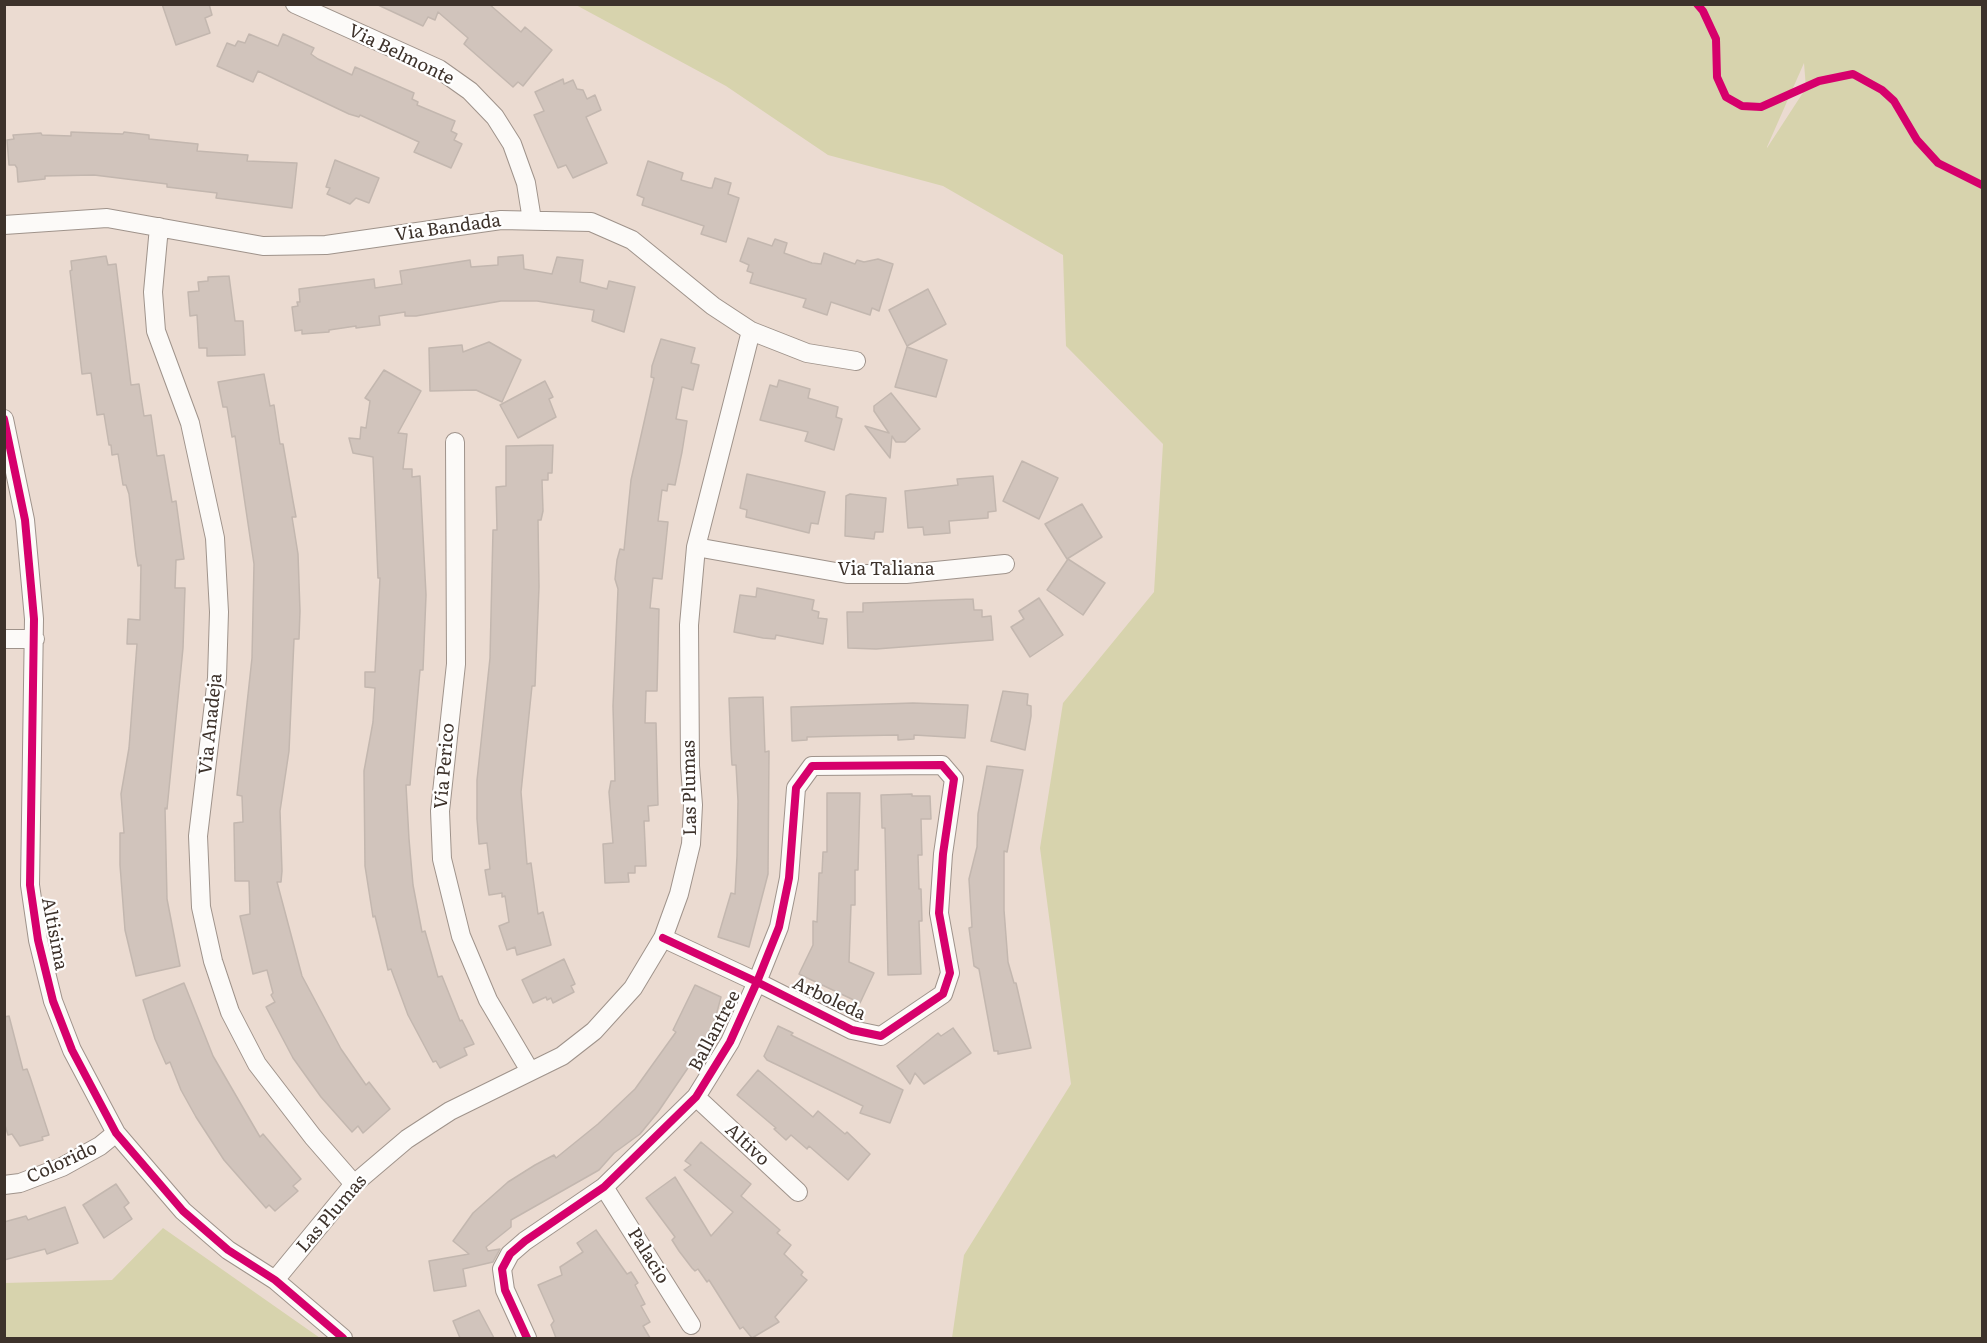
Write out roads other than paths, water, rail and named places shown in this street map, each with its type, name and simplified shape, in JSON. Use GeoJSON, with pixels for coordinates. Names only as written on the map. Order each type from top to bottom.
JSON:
{"type":"FeatureCollection","features":[{"type":"Feature","properties":{"kind":"street","name":"Via Belmonte"},"geometry":{"type":"LineString","coordinates":[[295,4],[439,69],[470,91],[495,117],[512,144],[526,183],[532,220]]}},
{"type":"Feature","properties":{"kind":"street","name":"Via Bandada"},"geometry":{"type":"LineString","coordinates":[[4,225],[107,218],[263,246],[294,246],[326,245],[501,220],[591,222],[632,240],[713,306],[751,331],[807,353],[856,361]]}},
{"type":"Feature","properties":{"kind":"street","name":"Via Anadeja"},"geometry":{"type":"LineString","coordinates":[[159,226],[153,292],[156,331],[190,423],[215,538],[219,612],[218,667],[198,836],[201,907],[213,961],[231,1012],[257,1064],[313,1137],[354,1184]]}},
{"type":"Feature","properties":{"kind":"street","name":"Las Plumas"},"geometry":{"type":"LineString","coordinates":[[275,1280],[354,1184],[407,1139],[450,1111],[562,1056],[594,1031],[633,988],[663,938],[679,894],[691,844],[693,806],[689,756],[689,625],[696,547],[751,331]]}},
{"type":"Feature","properties":{"kind":"street","name":"Altisima"},"geometry":{"type":"LineString","coordinates":[[4,419],[25,520],[34,639],[30,885],[38,940],[53,1001],[72,1050],[116,1133],[183,1211],[228,1250],[275,1280],[343,1338]]}},
{"type":"Feature","properties":{"kind":"street","name":"Via Perico"},"geometry":{"type":"LineString","coordinates":[[455,442],[456,664],[440,811],[442,860],[461,936],[488,1000],[530,1071]]}},
{"type":"Feature","properties":{"kind":"street","name":"Via Taliana"},"geometry":{"type":"LineString","coordinates":[[696,547],[847,574],[906,574],[1005,564]]}},
{"type":"Feature","properties":{"kind":"street"},"geometry":{"type":"LineString","coordinates":[[4,639],[34,639]]}},
{"type":"Feature","properties":{"kind":"street","name":"Ballantree"},"geometry":{"type":"LineString","coordinates":[[526,1338],[505,1290],[502,1269],[510,1254],[525,1241],[604,1187],[696,1097],[730,1042],[779,927],[789,878],[796,788],[812,766],[942,765],[954,779]]}},
{"type":"Feature","properties":{"kind":"street","name":"Arboleda"},"geometry":{"type":"LineString","coordinates":[[663,938],[852,1030],[881,1036],[943,994],[950,973],[939,913],[943,854],[954,779]]}},
{"type":"Feature","properties":{"kind":"street","name":"Altivo"},"geometry":{"type":"LineString","coordinates":[[696,1097],[798,1192]]}},
{"type":"Feature","properties":{"kind":"street","name":"Colorido"},"geometry":{"type":"LineString","coordinates":[[4,1185],[20,1183],[62,1167],[100,1146],[116,1133]]}},
{"type":"Feature","properties":{"kind":"street","name":"Palacio"},"geometry":{"type":"LineString","coordinates":[[604,1187],[691,1325]]}}]}
